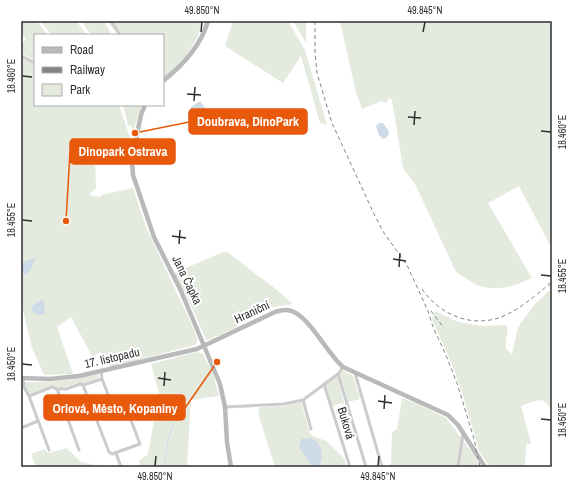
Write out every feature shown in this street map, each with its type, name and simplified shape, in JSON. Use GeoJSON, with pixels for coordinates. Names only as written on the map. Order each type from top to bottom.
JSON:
{"type":"FeatureCollection","features":[{"type":"Feature","properties":{"kind":"main road"},"geometry":{"type":"LineString","coordinates":[[164,80],[176,70],[194,49],[208,21]]}},
{"type":"Feature","properties":{"kind":"main road","name":"Jana Čapka"},"geometry":{"type":"LineString","coordinates":[[145,106],[141,115],[132,162],[135,185],[154,237],[182,291],[220,384],[225,407],[227,442],[231,467]]}},
{"type":"Feature","properties":{"kind":"main road","name":"Hraniční"},"geometry":{"type":"LineString","coordinates":[[205,346],[275,312],[289,311],[295,313],[302,318],[343,367],[442,411],[453,419],[485,467]]}},
{"type":"Feature","properties":{"kind":"main road","name":"17. listopadu"},"geometry":{"type":"LineString","coordinates":[[22,378],[62,379],[205,346]]}},
{"type":"Feature","properties":{"kind":"street"},"geometry":{"type":"LineString","coordinates":[[111,21],[119,34]]}},
{"type":"Feature","properties":{"kind":"street"},"geometry":{"type":"LineString","coordinates":[[21,56],[34,62]]}},
{"type":"Feature","properties":{"kind":"street"},"geometry":{"type":"LineString","coordinates":[[225,407],[284,404],[303,400],[338,374],[343,367]]}},
{"type":"Feature","properties":{"kind":"street"},"geometry":{"type":"LineString","coordinates":[[101,371],[102,379],[118,417],[143,411]]}},
{"type":"Feature","properties":{"kind":"street"},"geometry":{"type":"LineString","coordinates":[[355,373],[382,467]]}},
{"type":"Feature","properties":{"kind":"street"},"geometry":{"type":"LineString","coordinates":[[338,374],[366,467]]}},
{"type":"Feature","properties":{"kind":"street"},"geometry":{"type":"LineString","coordinates":[[22,378],[24,387],[49,450]]}},
{"type":"Feature","properties":{"kind":"street"},"geometry":{"type":"LineString","coordinates":[[28,396],[52,387],[57,389],[66,389],[102,379]]}},
{"type":"Feature","properties":{"kind":"street","name":"Buková"},"geometry":{"type":"LineString","coordinates":[[324,384],[350,467]]}},
{"type":"Feature","properties":{"kind":"street"},"geometry":{"type":"LineString","coordinates":[[84,385],[107,450],[112,454],[140,444],[129,415]]}},
{"type":"Feature","properties":{"kind":"street"},"geometry":{"type":"LineString","coordinates":[[57,389],[79,450]]}},
{"type":"Feature","properties":{"kind":"street"},"geometry":{"type":"LineString","coordinates":[[303,400],[311,429]]}},
{"type":"Feature","properties":{"kind":"street"},"geometry":{"type":"LineString","coordinates":[[21,428],[38,421]]}},
{"type":"Feature","properties":{"kind":"street"},"geometry":{"type":"LineString","coordinates":[[458,467],[463,432]]}},
{"type":"Feature","properties":{"kind":"street"},"geometry":{"type":"LineString","coordinates":[[116,453],[121,467]]}},
{"type":"Feature","properties":{"kind":"green space"},"geometry":{"type":"Polygon","coordinates":[[[21,21],[37,21],[47,34],[34,34],[34,60],[21,53],[21,45],[26,39],[21,32],[21,21]]]}},
{"type":"Feature","properties":{"kind":"green space"},"geometry":{"type":"Polygon","coordinates":[[[40,21],[76,21],[86,34],[51,34],[40,21]]]}},
{"type":"Feature","properties":{"kind":"green space"},"geometry":{"type":"Polygon","coordinates":[[[81,21],[104,21],[111,34],[90,34],[81,21]]]}},
{"type":"Feature","properties":{"kind":"green space"},"geometry":{"type":"Polygon","coordinates":[[[107,21],[203,21],[188,54],[164,79],[164,34],[117,34],[107,21]]]}},
{"type":"Feature","properties":{"kind":"green space"},"geometry":{"type":"Polygon","coordinates":[[[233,21],[288,21],[305,50],[327,125],[320,123],[301,56],[283,83],[225,46],[233,21]]]}},
{"type":"Feature","properties":{"kind":"green space"},"geometry":{"type":"Polygon","coordinates":[[[293,21],[306,21],[306,43],[293,21]]]}},
{"type":"Feature","properties":{"kind":"green space"},"geometry":{"type":"Polygon","coordinates":[[[340,21],[552,21],[552,249],[519,186],[488,203],[532,278],[516,285],[502,288],[489,288],[476,285],[456,272],[416,186],[403,168],[392,100],[389,98],[386,103],[381,101],[362,109],[356,93],[340,21]]]}},
{"type":"Feature","properties":{"kind":"green space"},"geometry":{"type":"Polygon","coordinates":[[[21,57],[34,64],[34,106],[119,106],[132,144],[129,160],[106,164],[105,154],[95,154],[96,188],[90,194],[91,196],[101,197],[101,195],[133,188],[146,227],[198,341],[195,345],[111,367],[101,352],[92,356],[71,317],[57,327],[73,374],[44,375],[32,348],[23,311],[21,309],[21,57]]]}},
{"type":"Feature","properties":{"kind":"green space"},"geometry":{"type":"Polygon","coordinates":[[[123,106],[142,106],[134,129],[128,125],[123,106]]]}},
{"type":"Feature","properties":{"kind":"green space"},"geometry":{"type":"Polygon","coordinates":[[[226,251],[293,304],[267,308],[236,323],[237,327],[215,336],[212,339],[206,340],[174,273],[226,251]]]}},
{"type":"Feature","properties":{"kind":"green space"},"geometry":{"type":"Polygon","coordinates":[[[552,288],[552,409],[543,400],[534,401],[521,406],[531,443],[526,445],[525,467],[490,467],[479,451],[461,389],[432,320],[435,311],[458,322],[482,326],[507,325],[508,330],[506,349],[512,354],[518,327],[534,305],[552,288]]]}},
{"type":"Feature","properties":{"kind":"green space"},"geometry":{"type":"Polygon","coordinates":[[[197,352],[203,354],[213,374],[219,396],[191,400],[187,467],[140,467],[139,461],[148,454],[159,393],[151,364],[197,352]]]}},
{"type":"Feature","properties":{"kind":"green space"},"geometry":{"type":"Polygon","coordinates":[[[342,370],[353,376],[360,399],[348,402],[340,374],[342,370]]]}},
{"type":"Feature","properties":{"kind":"green space"},"geometry":{"type":"Polygon","coordinates":[[[99,374],[99,378],[83,383],[77,383],[61,388],[53,386],[31,393],[28,393],[24,382],[62,381],[99,374]]]}},
{"type":"Feature","properties":{"kind":"green space"},"geometry":{"type":"Polygon","coordinates":[[[337,376],[344,403],[332,406],[326,384],[337,376]]]}},
{"type":"Feature","properties":{"kind":"green space"},"geometry":{"type":"Polygon","coordinates":[[[402,398],[446,418],[476,456],[479,467],[388,467],[391,463],[392,432],[397,429],[402,398]]]}},
{"type":"Feature","properties":{"kind":"green space"},"geometry":{"type":"Polygon","coordinates":[[[301,402],[310,433],[313,436],[326,441],[344,458],[347,467],[319,467],[321,462],[304,455],[312,467],[275,467],[258,413],[260,407],[285,406],[301,402]]]}},
{"type":"Feature","properties":{"kind":"green space"},"geometry":{"type":"Polygon","coordinates":[[[67,448],[81,462],[101,467],[36,467],[31,454],[45,449],[48,453],[67,448]]]}},
{"type":"Feature","properties":{"kind":"water"},"geometry":{"type":"Polygon","coordinates":[[[200,101],[208,112],[206,121],[203,123],[188,120],[191,107],[200,101]]]}},
{"type":"Feature","properties":{"kind":"water"},"geometry":{"type":"Polygon","coordinates":[[[379,123],[383,123],[388,130],[389,134],[386,138],[383,139],[379,135],[376,126],[379,123]]]}},
{"type":"Feature","properties":{"kind":"water"},"geometry":{"type":"Polygon","coordinates":[[[35,258],[31,269],[26,275],[21,270],[21,263],[35,258]]]}},
{"type":"Feature","properties":{"kind":"water"},"geometry":{"type":"Polygon","coordinates":[[[42,300],[44,303],[45,314],[37,315],[32,311],[32,307],[34,304],[42,300]]]}},
{"type":"Feature","properties":{"kind":"water"},"geometry":{"type":"Polygon","coordinates":[[[311,438],[320,446],[322,454],[319,467],[312,467],[299,447],[301,439],[311,438]]]}},
{"type":"Feature","properties":{"kind":"waterway"},"geometry":{"type":"LineString","coordinates":[[548,283],[552,291]]}},
{"type":"Feature","properties":{"kind":"waterway"},"geometry":{"type":"LineString","coordinates":[[165,467],[170,433],[182,400]]}},
{"type":"Feature","properties":{"kind":"railway"},"geometry":{"type":"LineString","coordinates":[[315,21],[315,53],[317,73],[332,123],[374,214],[384,233],[407,265],[428,311],[433,327],[457,383],[474,439],[480,467]]}},
{"type":"Feature","properties":{"kind":"railway"},"geometry":{"type":"LineString","coordinates":[[422,289],[430,299],[449,313],[472,321],[484,321],[496,319],[514,311],[552,282]]}},
{"type":"Feature","properties":{"kind":"railway"},"geometry":{"type":"LineString","coordinates":[[431,311],[444,328]]}},
{"type":"Feature","properties":{"kind":"place","name":"Doubrava, DinoPark"},"geometry":{"type":"Point","coordinates":[135,133]}},
{"type":"Feature","properties":{"kind":"place","name":"Dinopark Ostrava"},"geometry":{"type":"Point","coordinates":[66,221]}},
{"type":"Feature","properties":{"kind":"place","name":"Orlová, Město, Kopaniny"},"geometry":{"type":"Point","coordinates":[217,362]}}]}
